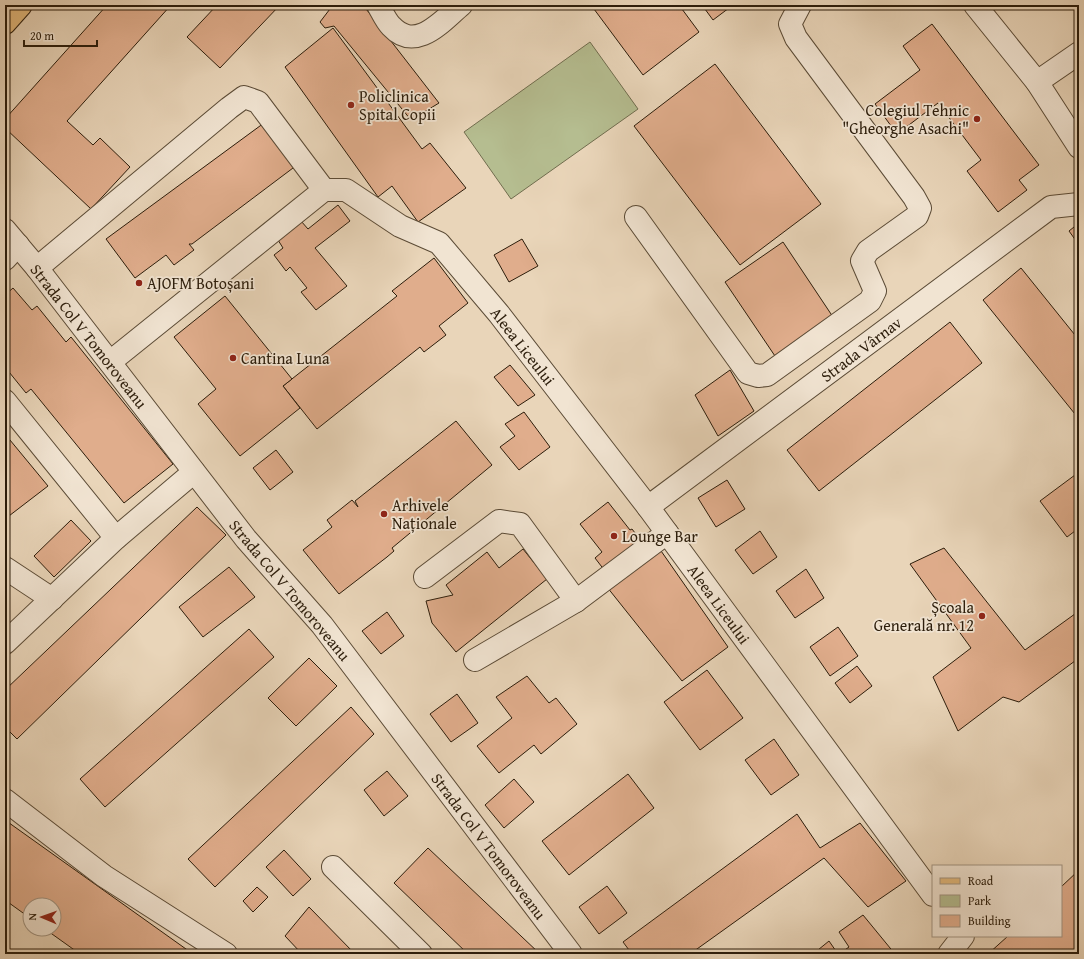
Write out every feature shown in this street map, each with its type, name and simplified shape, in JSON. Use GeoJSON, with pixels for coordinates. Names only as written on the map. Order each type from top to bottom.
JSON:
{"type":"FeatureCollection","features":[{"type":"Feature","properties":{"kind":"main road"},"geometry":{"type":"LineString","coordinates":[[5,23],[21,5]]}},
{"type":"Feature","properties":{"kind":"street"},"geometry":{"type":"LineString","coordinates":[[378,5],[391,26],[407,37],[426,35],[461,5]]}},
{"type":"Feature","properties":{"kind":"street"},"geometry":{"type":"LineString","coordinates":[[636,217],[748,373],[758,376],[767,375],[870,301],[875,292],[862,261],[868,251],[917,216],[920,208],[914,197],[796,38],[790,24],[800,5]]}},
{"type":"Feature","properties":{"kind":"street"},"geometry":{"type":"LineString","coordinates":[[975,5],[1037,82],[1079,147]]}},
{"type":"Feature","properties":{"kind":"street"},"geometry":{"type":"LineString","coordinates":[[1037,82],[1079,53]]}},
{"type":"Feature","properties":{"kind":"street"},"geometry":{"type":"LineString","coordinates":[[37,268],[229,108],[244,97],[258,102],[324,190],[110,362]]}},
{"type":"Feature","properties":{"kind":"street","name":"Aleea Liceului"},"geometry":{"type":"LineString","coordinates":[[324,190],[346,190],[400,226],[439,243],[499,314],[648,507],[932,894]]}},
{"type":"Feature","properties":{"kind":"street","name":"Strada Vârnav"},"geometry":{"type":"LineString","coordinates":[[648,507],[1051,207],[1079,204]]}},
{"type":"Feature","properties":{"kind":"street","name":"Strada Col V Tomoroveanu"},"geometry":{"type":"LineString","coordinates":[[9,245],[37,268],[246,539],[322,625],[571,954]]}},
{"type":"Feature","properties":{"kind":"street"},"geometry":{"type":"LineString","coordinates":[[5,401],[116,538]]}},
{"type":"Feature","properties":{"kind":"street"},"geometry":{"type":"LineString","coordinates":[[5,643],[116,538],[194,472]]}},
{"type":"Feature","properties":{"kind":"street"},"geometry":{"type":"LineString","coordinates":[[425,578],[499,521],[520,524],[576,601]]}},
{"type":"Feature","properties":{"kind":"street"},"geometry":{"type":"LineString","coordinates":[[475,660],[576,601],[667,533]]}},
{"type":"Feature","properties":{"kind":"street"},"geometry":{"type":"LineString","coordinates":[[5,568],[52,599]]}},
{"type":"Feature","properties":{"kind":"street"},"geometry":{"type":"LineString","coordinates":[[5,800],[104,876],[226,954]]}},
{"type":"Feature","properties":{"kind":"street"},"geometry":{"type":"LineString","coordinates":[[333,867],[421,954]]}},
{"type":"Feature","properties":{"kind":"street"},"geometry":{"type":"LineString","coordinates":[[949,954],[963,937]]}},
{"type":"Feature","properties":{"kind":"green space"},"geometry":{"type":"Polygon","coordinates":[[[590,42],[638,109],[511,199],[464,132],[590,42]]]}},
{"type":"Feature","properties":{"kind":"building"},"geometry":{"type":"Polygon","coordinates":[[[107,5],[171,5],[67,121],[93,145],[100,138],[130,167],[91,209],[5,128],[5,119],[107,5]]]}},
{"type":"Feature","properties":{"kind":"building"},"geometry":{"type":"Polygon","coordinates":[[[217,5],[280,5],[220,68],[187,37],[217,5]]]}},
{"type":"Feature","properties":{"kind":"building"},"geometry":{"type":"Polygon","coordinates":[[[333,5],[363,5],[439,103],[411,120],[334,26],[325,28],[320,22],[333,5]]]}},
{"type":"Feature","properties":{"kind":"building"},"geometry":{"type":"Polygon","coordinates":[[[591,5],[679,5],[699,32],[643,75],[591,5]]]}},
{"type":"Feature","properties":{"kind":"building"},"geometry":{"type":"Polygon","coordinates":[[[702,5],[733,5],[713,20],[702,5]]]}},
{"type":"Feature","properties":{"kind":"building","name":"Colegiul Tehnic \"Gheorghe Asachi\""},"geometry":{"type":"Polygon","coordinates":[[[932,24],[1039,165],[1019,180],[1027,190],[998,212],[967,171],[981,160],[938,103],[897,134],[875,104],[920,70],[903,46],[932,24]]]}},
{"type":"Feature","properties":{"kind":"building","name":"Policlinica Spital Copii"},"geometry":{"type":"Polygon","coordinates":[[[333,28],[422,149],[430,143],[466,188],[418,222],[392,186],[378,197],[285,67],[333,28]]]}},
{"type":"Feature","properties":{"kind":"building"},"geometry":{"type":"Polygon","coordinates":[[[715,64],[821,204],[740,265],[634,126],[715,64]]]}},
{"type":"Feature","properties":{"kind":"building"},"geometry":{"type":"Polygon","coordinates":[[[264,123],[297,165],[192,244],[189,244],[194,250],[174,265],[166,255],[135,278],[106,239],[264,123]]]}},
{"type":"Feature","properties":{"kind":"building"},"geometry":{"type":"Polygon","coordinates":[[[338,205],[350,221],[315,248],[347,286],[316,310],[301,292],[307,288],[290,267],[286,271],[274,255],[283,248],[278,240],[301,221],[308,229],[338,205]]]}},
{"type":"Feature","properties":{"kind":"building"},"geometry":{"type":"Polygon","coordinates":[[[1079,223],[1079,245],[1069,231],[1079,223]]]}},
{"type":"Feature","properties":{"kind":"building"},"geometry":{"type":"Polygon","coordinates":[[[522,239],[538,266],[509,282],[494,255],[522,239]]]}},
{"type":"Feature","properties":{"kind":"building"},"geometry":{"type":"Polygon","coordinates":[[[783,242],[835,320],[777,359],[725,282],[783,242]]]}},
{"type":"Feature","properties":{"kind":"building"},"geometry":{"type":"Polygon","coordinates":[[[434,258],[468,303],[439,326],[446,335],[424,352],[420,347],[317,429],[283,386],[397,296],[392,291],[434,258]]]}},
{"type":"Feature","properties":{"kind":"building"},"geometry":{"type":"Polygon","coordinates":[[[1021,268],[1079,340],[1079,419],[983,300],[1021,268]]]}},
{"type":"Feature","properties":{"kind":"building"},"geometry":{"type":"Polygon","coordinates":[[[13,288],[32,310],[37,306],[66,342],[71,337],[173,464],[124,503],[31,389],[26,393],[5,367],[5,295],[13,288]]]}},
{"type":"Feature","properties":{"kind":"building","name":"Cantina Luna"},"geometry":{"type":"Polygon","coordinates":[[[225,296],[292,379],[283,386],[300,408],[240,456],[198,404],[216,389],[174,337],[225,296]]]}},
{"type":"Feature","properties":{"kind":"building"},"geometry":{"type":"Polygon","coordinates":[[[950,322],[982,363],[819,491],[787,450],[950,322]]]}},
{"type":"Feature","properties":{"kind":"building"},"geometry":{"type":"Polygon","coordinates":[[[510,365],[535,395],[518,406],[494,377],[510,365]]]}},
{"type":"Feature","properties":{"kind":"building"},"geometry":{"type":"Polygon","coordinates":[[[730,370],[754,411],[718,436],[695,395],[730,370]]]}},
{"type":"Feature","properties":{"kind":"building"},"geometry":{"type":"Polygon","coordinates":[[[524,412],[550,447],[519,470],[500,447],[515,436],[505,424],[524,412]]]}},
{"type":"Feature","properties":{"kind":"building","name":"Arhivele Naționale"},"geometry":{"type":"Polygon","coordinates":[[[456,421],[492,465],[392,548],[394,551],[387,557],[339,594],[303,550],[332,527],[327,520],[352,500],[358,507],[355,501],[456,421]]]}},
{"type":"Feature","properties":{"kind":"building"},"geometry":{"type":"Polygon","coordinates":[[[5,434],[48,486],[5,519],[5,434]]]}},
{"type":"Feature","properties":{"kind":"building"},"geometry":{"type":"Polygon","coordinates":[[[276,450],[293,472],[270,490],[253,468],[276,450]]]}},
{"type":"Feature","properties":{"kind":"building"},"geometry":{"type":"Polygon","coordinates":[[[1079,472],[1079,528],[1067,537],[1040,501],[1079,472]]]}},
{"type":"Feature","properties":{"kind":"building"},"geometry":{"type":"Polygon","coordinates":[[[727,480],[745,509],[716,527],[698,498],[727,480]]]}},
{"type":"Feature","properties":{"kind":"building","name":"Lounge Bar"},"geometry":{"type":"Polygon","coordinates":[[[608,502],[630,530],[632,529],[642,542],[605,571],[595,558],[602,552],[580,524],[608,502]]]}},
{"type":"Feature","properties":{"kind":"building"},"geometry":{"type":"Polygon","coordinates":[[[197,507],[226,535],[17,739],[5,727],[5,690],[197,507]]]}},
{"type":"Feature","properties":{"kind":"building"},"geometry":{"type":"Polygon","coordinates":[[[71,520],[91,541],[54,577],[34,556],[71,520]]]}},
{"type":"Feature","properties":{"kind":"building"},"geometry":{"type":"Polygon","coordinates":[[[760,531],[777,557],[753,574],[735,550],[760,531]]]}},
{"type":"Feature","properties":{"kind":"building"},"geometry":{"type":"Polygon","coordinates":[[[659,548],[728,647],[682,681],[607,587],[659,548]]]}},
{"type":"Feature","properties":{"kind":"building","name":"Școala Generală nr. 12"},"geometry":{"type":"Polygon","coordinates":[[[944,548],[1025,650],[1079,611],[1079,658],[1019,702],[1003,697],[958,731],[933,677],[971,648],[910,564],[944,548]]]}},
{"type":"Feature","properties":{"kind":"building"},"geometry":{"type":"Polygon","coordinates":[[[523,549],[547,579],[456,652],[432,623],[426,601],[453,595],[446,585],[487,552],[499,568],[523,549]]]}},
{"type":"Feature","properties":{"kind":"building"},"geometry":{"type":"Polygon","coordinates":[[[229,567],[255,597],[203,637],[179,607],[229,567]]]}},
{"type":"Feature","properties":{"kind":"building"},"geometry":{"type":"Polygon","coordinates":[[[806,569],[824,598],[795,618],[776,591],[806,569]]]}},
{"type":"Feature","properties":{"kind":"building"},"geometry":{"type":"Polygon","coordinates":[[[387,612],[404,636],[381,654],[362,631],[387,612]]]}},
{"type":"Feature","properties":{"kind":"building"},"geometry":{"type":"Polygon","coordinates":[[[838,627],[858,656],[830,676],[810,647],[838,627]]]}},
{"type":"Feature","properties":{"kind":"building"},"geometry":{"type":"Polygon","coordinates":[[[249,629],[274,657],[105,807],[80,779],[249,629]]]}},
{"type":"Feature","properties":{"kind":"building"},"geometry":{"type":"Polygon","coordinates":[[[309,658],[337,686],[296,726],[268,698],[309,658]]]}},
{"type":"Feature","properties":{"kind":"building"},"geometry":{"type":"Polygon","coordinates":[[[857,666],[872,686],[850,703],[835,683],[857,666]]]}},
{"type":"Feature","properties":{"kind":"building"},"geometry":{"type":"Polygon","coordinates":[[[707,670],[743,718],[700,750],[664,702],[707,670]]]}},
{"type":"Feature","properties":{"kind":"building"},"geometry":{"type":"Polygon","coordinates":[[[527,676],[549,703],[556,698],[577,724],[541,754],[534,745],[499,773],[477,746],[512,718],[496,697],[527,676]]]}},
{"type":"Feature","properties":{"kind":"building"},"geometry":{"type":"Polygon","coordinates":[[[457,694],[478,723],[451,742],[430,714],[457,694]]]}},
{"type":"Feature","properties":{"kind":"building"},"geometry":{"type":"Polygon","coordinates":[[[351,707],[374,734],[215,887],[188,859],[351,707]]]}},
{"type":"Feature","properties":{"kind":"building"},"geometry":{"type":"Polygon","coordinates":[[[774,739],[799,775],[771,795],[745,760],[774,739]]]}},
{"type":"Feature","properties":{"kind":"building"},"geometry":{"type":"Polygon","coordinates":[[[387,771],[408,796],[384,816],[364,790],[387,771]]]}},
{"type":"Feature","properties":{"kind":"building"},"geometry":{"type":"Polygon","coordinates":[[[628,774],[654,808],[569,875],[542,841],[628,774]]]}},
{"type":"Feature","properties":{"kind":"building"},"geometry":{"type":"Polygon","coordinates":[[[514,779],[534,802],[504,828],[485,805],[514,779]]]}},
{"type":"Feature","properties":{"kind":"building"},"geometry":{"type":"Polygon","coordinates":[[[797,814],[820,848],[860,823],[906,881],[868,907],[824,858],[690,954],[632,954],[623,942],[797,814]]]}},
{"type":"Feature","properties":{"kind":"building"},"geometry":{"type":"Polygon","coordinates":[[[5,820],[193,954],[80,954],[56,937],[62,937],[62,897],[22,897],[22,912],[5,900],[5,820]]]}},
{"type":"Feature","properties":{"kind":"building"},"geometry":{"type":"Polygon","coordinates":[[[428,848],[540,954],[468,954],[394,883],[428,848]]]}},
{"type":"Feature","properties":{"kind":"building"},"geometry":{"type":"Polygon","coordinates":[[[284,850],[311,879],[293,896],[266,867],[284,850]]]}},
{"type":"Feature","properties":{"kind":"building"},"geometry":{"type":"Polygon","coordinates":[[[1079,870],[1079,948],[1073,954],[988,954],[1007,937],[1062,937],[1062,886],[1079,870]]]}},
{"type":"Feature","properties":{"kind":"building"},"geometry":{"type":"Polygon","coordinates":[[[607,886],[627,913],[599,934],[579,907],[607,886]]]}},
{"type":"Feature","properties":{"kind":"building"},"geometry":{"type":"Polygon","coordinates":[[[257,887],[268,897],[253,912],[243,901],[257,887]]]}},
{"type":"Feature","properties":{"kind":"building"},"geometry":{"type":"Polygon","coordinates":[[[309,907],[355,954],[302,954],[285,936],[309,907]]]}},
{"type":"Feature","properties":{"kind":"building"},"geometry":{"type":"Polygon","coordinates":[[[863,915],[895,954],[839,954],[849,947],[839,932],[863,915]]]}},
{"type":"Feature","properties":{"kind":"building"},"geometry":{"type":"Polygon","coordinates":[[[829,941],[838,954],[813,954],[829,941]]]}},
{"type":"Feature","properties":{"kind":"place","name":"Policlinica Spital Copii"},"geometry":{"type":"Point","coordinates":[351,105]}},
{"type":"Feature","properties":{"kind":"place","name":"Colegiul Tehnic \"Gheorghe Asachi\""},"geometry":{"type":"Point","coordinates":[977,119]}},
{"type":"Feature","properties":{"kind":"place","name":"AJOFM Botoșani"},"geometry":{"type":"Point","coordinates":[139,283]}},
{"type":"Feature","properties":{"kind":"place","name":"Cantina Luna"},"geometry":{"type":"Point","coordinates":[233,358]}},
{"type":"Feature","properties":{"kind":"place","name":"Arhivele Naționale"},"geometry":{"type":"Point","coordinates":[384,514]}},
{"type":"Feature","properties":{"kind":"place","name":"Lounge Bar"},"geometry":{"type":"Point","coordinates":[614,536]}},
{"type":"Feature","properties":{"kind":"place","name":"Școala Generală nr. 12"},"geometry":{"type":"Point","coordinates":[982,616]}}]}
